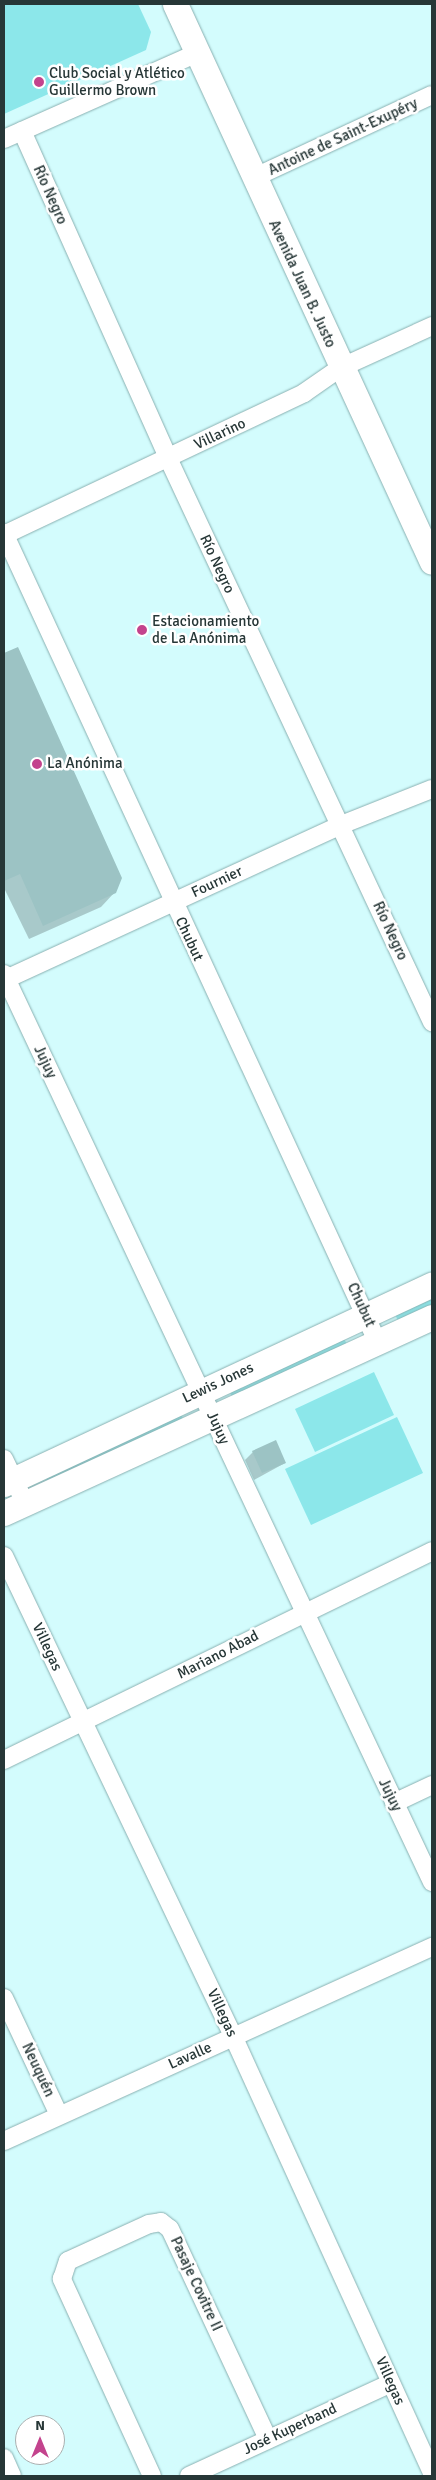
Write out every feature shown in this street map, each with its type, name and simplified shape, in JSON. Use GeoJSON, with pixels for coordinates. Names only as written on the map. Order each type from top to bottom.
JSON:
{"type":"FeatureCollection","features":[{"type":"Feature","properties":{"kind":"main road","name":"Avenida Juan B. Justo"},"geometry":{"type":"LineString","coordinates":[[176,4],[196,53],[340,368],[432,561]]}},
{"type":"Feature","properties":{"kind":"main road","name":"Lewis Jones"},"geometry":{"type":"LineString","coordinates":[[7,1474],[200,1391],[432,1284]]}},
{"type":"Feature","properties":{"kind":"main road","name":"Lewis Jones"},"geometry":{"type":"LineString","coordinates":[[14,1508],[432,1317]]}},
{"type":"Feature","properties":{"kind":"street"},"geometry":{"type":"LineString","coordinates":[[4,139],[196,53]]}},
{"type":"Feature","properties":{"kind":"street","name":"Antoine de Saint-Exupéry"},"geometry":{"type":"LineString","coordinates":[[253,178],[432,96]]}},
{"type":"Feature","properties":{"kind":"street","name":"Río Negro"},"geometry":{"type":"LineString","coordinates":[[22,131],[168,458],[432,1022]]}},
{"type":"Feature","properties":{"kind":"street","name":"Villarino"},"geometry":{"type":"LineString","coordinates":[[4,534],[304,394],[340,368],[432,326]]}},
{"type":"Feature","properties":{"kind":"street","name":"Chubut"},"geometry":{"type":"LineString","coordinates":[[4,534],[172,903],[378,1342]]}},
{"type":"Feature","properties":{"kind":"street","name":"Fournier"},"geometry":{"type":"LineString","coordinates":[[5,978],[341,825],[432,789]]}},
{"type":"Feature","properties":{"kind":"street","name":"Jujuy"},"geometry":{"type":"LineString","coordinates":[[5,978],[213,1417],[302,1611],[432,1882]]}},
{"type":"Feature","properties":{"kind":"street"},"geometry":{"type":"LineString","coordinates":[[7,1474],[14,1508]]}},
{"type":"Feature","properties":{"kind":"street","name":"Mariano Abad"},"geometry":{"type":"LineString","coordinates":[[4,1760],[84,1724],[302,1611],[432,1550]]}},
{"type":"Feature","properties":{"kind":"street","name":"Villegas"},"geometry":{"type":"LineString","coordinates":[[4,1556],[233,2036],[432,2473]]}},
{"type":"Feature","properties":{"kind":"street"},"geometry":{"type":"LineString","coordinates":[[394,1802],[432,1785]]}},
{"type":"Feature","properties":{"kind":"street","name":"Lavalle"},"geometry":{"type":"LineString","coordinates":[[4,2141],[432,1947]]}},
{"type":"Feature","properties":{"kind":"street","name":"Neuquén"},"geometry":{"type":"LineString","coordinates":[[4,1998],[59,2115]]}},
{"type":"Feature","properties":{"kind":"street","name":"Pasaje Covitre II"},"geometry":{"type":"LineString","coordinates":[[152,2476],[62,2279],[68,2261],[148,2224],[161,2222],[170,2229],[268,2439]]}},
{"type":"Feature","properties":{"kind":"street","name":"José Kuperband"},"geometry":{"type":"LineString","coordinates":[[189,2476],[391,2383]]}},
{"type":"Feature","properties":{"kind":"street"},"geometry":{"type":"LineString","coordinates":[[4,2458],[12,2476]]}},
{"type":"Feature","properties":{"kind":"shaded area","name":"Club Social y Atlético Guillermo Brown"},"geometry":{"type":"Polygon","coordinates":[[[4,4],[138,4],[151,32],[146,50],[4,114],[4,4]]]}},
{"type":"Feature","properties":{"kind":"shaded area"},"geometry":{"type":"Polygon","coordinates":[[[432,1294],[432,1306],[398,1321],[394,1312],[432,1294]]]}},
{"type":"Feature","properties":{"kind":"shaded area"},"geometry":{"type":"Polygon","coordinates":[[[343,1337],[348,1346],[233,1398],[228,1389],[343,1337]]]}},
{"type":"Feature","properties":{"kind":"shaded area"},"geometry":{"type":"Polygon","coordinates":[[[374,1372],[394,1415],[315,1452],[295,1409],[374,1372]]]}},
{"type":"Feature","properties":{"kind":"shaded area"},"geometry":{"type":"Polygon","coordinates":[[[180,1412],[184,1421],[49,1485],[44,1476],[180,1412]]]}},
{"type":"Feature","properties":{"kind":"shaded area"},"geometry":{"type":"Polygon","coordinates":[[[397,1417],[423,1473],[311,1525],[285,1469],[397,1417]]]}},
{"type":"Feature","properties":{"kind":"building","name":"La Anónima"},"geometry":{"type":"Polygon","coordinates":[[[18,647],[122,878],[116,893],[43,926],[20,874],[4,881],[4,653],[18,647]]]}},
{"type":"Feature","properties":{"kind":"building"},"geometry":{"type":"Polygon","coordinates":[[[276,1440],[286,1463],[262,1473],[252,1451],[276,1440]]]}},
{"type":"Feature","properties":{"kind":"place","name":"Club Social y Atlético Guillermo Brown"},"geometry":{"type":"Point","coordinates":[39,82]}},
{"type":"Feature","properties":{"kind":"place","name":"Estacionamiento de La Anónima"},"geometry":{"type":"Point","coordinates":[142,630]}},
{"type":"Feature","properties":{"kind":"place","name":"La Anónima"},"geometry":{"type":"Point","coordinates":[37,764]}}]}
